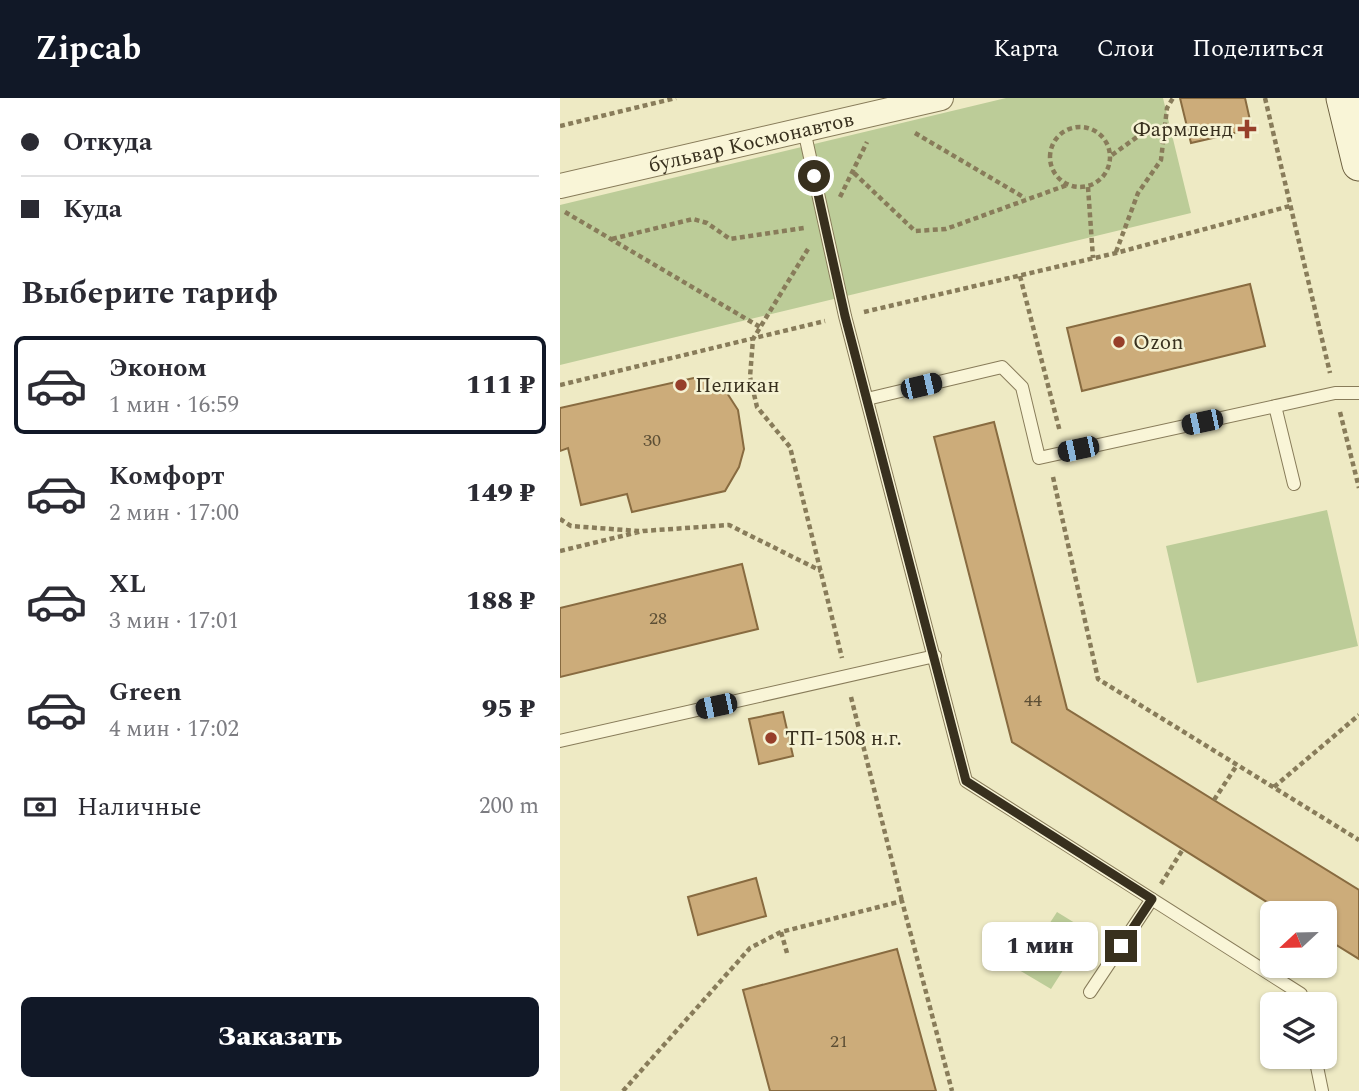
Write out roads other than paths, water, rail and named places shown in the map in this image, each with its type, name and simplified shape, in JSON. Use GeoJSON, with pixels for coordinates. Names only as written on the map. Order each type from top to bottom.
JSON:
{"type":"FeatureCollection","features":[{"type":"Feature","properties":{"kind":"main road"},"geometry":{"type":"LineString","coordinates":[[1343,98],[1359,164]]}},
{"type":"Feature","properties":{"kind":"street","name":"бульвар Космонавтов"},"geometry":{"type":"LineString","coordinates":[[560,186],[941,98]]}},
{"type":"Feature","properties":{"kind":"lane"},"geometry":{"type":"LineString","coordinates":[[804,130],[845,316],[966,781],[1298,992]]}},
{"type":"Feature","properties":{"kind":"lane"},"geometry":{"type":"LineString","coordinates":[[867,399],[1002,367],[1022,387],[1039,458],[1335,393],[1359,393]]}},
{"type":"Feature","properties":{"kind":"lane"},"geometry":{"type":"LineString","coordinates":[[1275,406],[1294,484]]}},
{"type":"Feature","properties":{"kind":"lane"},"geometry":{"type":"LineString","coordinates":[[560,741],[935,656]]}},
{"type":"Feature","properties":{"kind":"lane"},"geometry":{"type":"LineString","coordinates":[[1090,992],[1152,899]]}},
{"type":"Feature","properties":{"kind":"lane"},"geometry":{"type":"LineString","coordinates":[[1317,1069],[1322,1091]]}},
{"type":"Feature","properties":{"kind":"place","name":"Фармленд"},"geometry":{"type":"Point","coordinates":[1247,129]}},
{"type":"Feature","properties":{"kind":"place","name":"Ozon"},"geometry":{"type":"Point","coordinates":[1119,342]}},
{"type":"Feature","properties":{"kind":"place","name":"Пеликан"},"geometry":{"type":"Point","coordinates":[681,385]}},
{"type":"Feature","properties":{"kind":"place","name":"ТП-1508 н.г."},"geometry":{"type":"Point","coordinates":[771,738]}}]}
